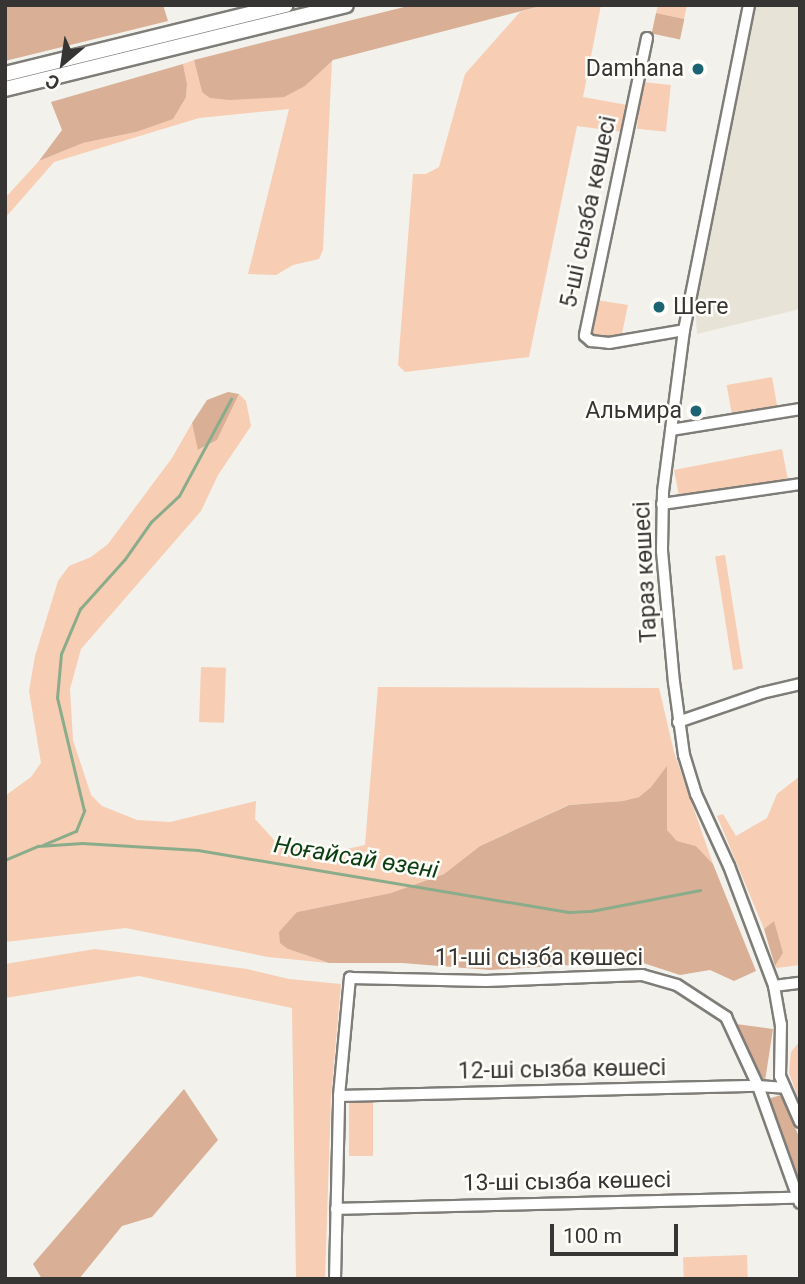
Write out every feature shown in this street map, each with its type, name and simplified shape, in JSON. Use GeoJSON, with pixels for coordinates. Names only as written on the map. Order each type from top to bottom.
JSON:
{"type":"FeatureCollection","features":[{"type":"Feature","properties":{"kind":"main road"},"geometry":{"type":"LineString","coordinates":[[5,74],[286,5]]}},
{"type":"Feature","properties":{"kind":"main road"},"geometry":{"type":"LineString","coordinates":[[5,89],[346,5]]}},
{"type":"Feature","properties":{"kind":"street","name":"Тараз көшесі"},"geometry":{"type":"LineString","coordinates":[[749,5],[684,330],[662,504],[663,563],[678,722],[696,794],[729,866],[774,986],[781,1024],[779,1068],[800,1122]]}},
{"type":"Feature","properties":{"kind":"street","name":"5-ші сызба көшесі"},"geometry":{"type":"LineString","coordinates":[[647,38],[585,336],[591,341],[616,343],[684,330]]}},
{"type":"Feature","properties":{"kind":"street"},"geometry":{"type":"LineString","coordinates":[[671,430],[800,409]]}},
{"type":"Feature","properties":{"kind":"street"},"geometry":{"type":"LineString","coordinates":[[662,504],[800,484]]}},
{"type":"Feature","properties":{"kind":"street"},"geometry":{"type":"LineString","coordinates":[[678,722],[762,693],[800,684]]}},
{"type":"Feature","properties":{"kind":"street","name":"11-ші сызба көшесі"},"geometry":{"type":"LineString","coordinates":[[339,1096],[350,978],[486,981],[642,975],[662,979],[677,985],[726,1017],[758,1086],[799,1200]]}},
{"type":"Feature","properties":{"kind":"street"},"geometry":{"type":"LineString","coordinates":[[774,986],[800,983]]}},
{"type":"Feature","properties":{"kind":"street","name":"12-ші сызба көшесі"},"geometry":{"type":"LineString","coordinates":[[339,1096],[758,1086],[785,1088]]}},
{"type":"Feature","properties":{"kind":"street"},"geometry":{"type":"LineString","coordinates":[[335,1279],[339,1096]]}},
{"type":"Feature","properties":{"kind":"street","name":"13-ші сызба көшесі"},"geometry":{"type":"LineString","coordinates":[[336,1209],[799,1200]]}},
{"type":"Feature","properties":{"kind":"shaded area"},"geometry":{"type":"Polygon","coordinates":[[[5,5],[163,5],[168,21],[5,61],[5,5]]]}},
{"type":"Feature","properties":{"kind":"shaded area"},"geometry":{"type":"Polygon","coordinates":[[[412,5],[545,5],[333,60],[305,86],[284,97],[230,100],[210,98],[202,92],[194,60],[412,5]]]}},
{"type":"Feature","properties":{"kind":"shaded area"},"geometry":{"type":"Polygon","coordinates":[[[545,5],[601,5],[583,97],[627,105],[622,132],[577,126],[529,357],[405,372],[398,365],[413,174],[426,174],[439,167],[465,74],[520,12],[545,5]]]}},
{"type":"Feature","properties":{"kind":"shaded area"},"geometry":{"type":"Polygon","coordinates":[[[658,5],[687,5],[684,19],[656,13],[658,5]]]}},
{"type":"Feature","properties":{"kind":"shaded area"},"geometry":{"type":"Polygon","coordinates":[[[755,5],[800,5],[800,309],[697,334],[695,305],[755,5]]]}},
{"type":"Feature","properties":{"kind":"shaded area"},"geometry":{"type":"Polygon","coordinates":[[[656,13],[684,19],[680,40],[652,34],[656,13]]]}},
{"type":"Feature","properties":{"kind":"shaded area"},"geometry":{"type":"Polygon","coordinates":[[[194,60],[202,92],[305,86],[332,60],[323,250],[319,259],[293,265],[276,275],[248,274],[289,109],[199,118],[54,162],[5,218],[5,198],[39,161],[83,143],[136,132],[186,97],[187,84],[183,64],[194,60]]]}},
{"type":"Feature","properties":{"kind":"shaded area"},"geometry":{"type":"Polygon","coordinates":[[[183,64],[187,84],[186,97],[173,119],[136,132],[83,143],[39,161],[62,130],[51,102],[183,64]]]}},
{"type":"Feature","properties":{"kind":"shaded area"},"geometry":{"type":"Polygon","coordinates":[[[642,82],[671,85],[666,132],[637,129],[642,82]]]}},
{"type":"Feature","properties":{"kind":"shaded area"},"geometry":{"type":"Polygon","coordinates":[[[596,300],[628,305],[621,338],[608,340],[591,334],[596,300]]]}},
{"type":"Feature","properties":{"kind":"shaded area"},"geometry":{"type":"Polygon","coordinates":[[[772,377],[778,410],[733,418],[727,385],[772,377]]]}},
{"type":"Feature","properties":{"kind":"shaded area"},"geometry":{"type":"Polygon","coordinates":[[[228,392],[239,394],[217,440],[198,450],[192,423],[207,400],[228,392]]]}},
{"type":"Feature","properties":{"kind":"shaded area"},"geometry":{"type":"Polygon","coordinates":[[[239,394],[246,401],[251,426],[218,475],[201,511],[81,649],[70,689],[73,740],[91,795],[102,806],[137,820],[170,822],[256,801],[255,819],[275,841],[311,852],[333,852],[365,845],[378,687],[659,688],[674,752],[713,864],[696,846],[677,841],[667,830],[667,767],[639,797],[623,801],[568,805],[480,846],[444,874],[391,893],[297,912],[288,949],[329,963],[268,957],[126,928],[5,942],[5,796],[31,777],[41,763],[29,691],[35,656],[58,581],[69,566],[91,557],[108,544],[172,458],[192,423],[199,450],[217,440],[239,394]]]}},
{"type":"Feature","properties":{"kind":"shaded area"},"geometry":{"type":"Polygon","coordinates":[[[782,449],[788,479],[680,500],[674,470],[782,449]]]}},
{"type":"Feature","properties":{"kind":"shaded area"},"geometry":{"type":"Polygon","coordinates":[[[725,555],[743,669],[733,670],[715,557],[725,555]]]}},
{"type":"Feature","properties":{"kind":"shaded area"},"geometry":{"type":"Polygon","coordinates":[[[201,667],[226,668],[224,723],[199,722],[201,667]]]}},
{"type":"Feature","properties":{"kind":"shaded area"},"geometry":{"type":"Polygon","coordinates":[[[667,766],[667,830],[677,841],[696,846],[713,864],[756,971],[734,981],[710,970],[680,975],[637,961],[490,970],[402,963],[329,963],[288,949],[280,943],[279,932],[297,912],[391,893],[444,874],[480,846],[569,805],[623,801],[639,797],[651,787],[667,766]]]}},
{"type":"Feature","properties":{"kind":"shaded area"},"geometry":{"type":"Polygon","coordinates":[[[800,776],[800,965],[777,968],[775,966],[783,953],[773,922],[764,929],[717,816],[723,814],[736,836],[767,818],[777,794],[800,776]]]}},
{"type":"Feature","properties":{"kind":"shaded area"},"geometry":{"type":"Polygon","coordinates":[[[774,921],[783,953],[775,966],[764,929],[774,921]]]}},
{"type":"Feature","properties":{"kind":"shaded area"},"geometry":{"type":"Polygon","coordinates":[[[95,949],[247,969],[289,979],[341,984],[331,1097],[325,1279],[296,1279],[292,1008],[139,976],[5,998],[5,964],[95,949]]]}},
{"type":"Feature","properties":{"kind":"shaded area"},"geometry":{"type":"Polygon","coordinates":[[[736,1024],[773,1029],[765,1081],[757,1070],[736,1024]]]}},
{"type":"Feature","properties":{"kind":"shaded area"},"geometry":{"type":"Polygon","coordinates":[[[800,1041],[800,1103],[789,1073],[791,1052],[800,1041]]]}},
{"type":"Feature","properties":{"kind":"shaded area"},"geometry":{"type":"Polygon","coordinates":[[[184,1089],[218,1140],[152,1217],[122,1226],[79,1279],[42,1279],[33,1264],[184,1089]]]}},
{"type":"Feature","properties":{"kind":"shaded area"},"geometry":{"type":"Polygon","coordinates":[[[781,1095],[800,1139],[800,1188],[769,1104],[771,1098],[781,1095]]]}},
{"type":"Feature","properties":{"kind":"shaded area"},"geometry":{"type":"Polygon","coordinates":[[[349,1101],[373,1101],[373,1156],[349,1156],[349,1101]]]}},
{"type":"Feature","properties":{"kind":"shaded area"},"geometry":{"type":"Polygon","coordinates":[[[747,1255],[748,1279],[684,1279],[683,1257],[747,1255]]]}},
{"type":"Feature","properties":{"kind":"waterway"},"geometry":{"type":"LineString","coordinates":[[43,845],[76,831],[84,811],[57,698],[61,654],[80,609],[125,559],[151,522],[179,496],[231,399]]}},
{"type":"Feature","properties":{"kind":"waterway","name":"Ноғайсай өзені"},"geometry":{"type":"LineString","coordinates":[[5,860],[38,846],[82,843],[198,850],[570,912],[591,911],[700,890]]}},
{"type":"Feature","properties":{"kind":"place","name":"Damhana"},"geometry":{"type":"Point","coordinates":[698,69]}},
{"type":"Feature","properties":{"kind":"place","name":"Шеге"},"geometry":{"type":"Point","coordinates":[659,307]}},
{"type":"Feature","properties":{"kind":"place","name":"Альмира"},"geometry":{"type":"Point","coordinates":[696,411]}}]}
